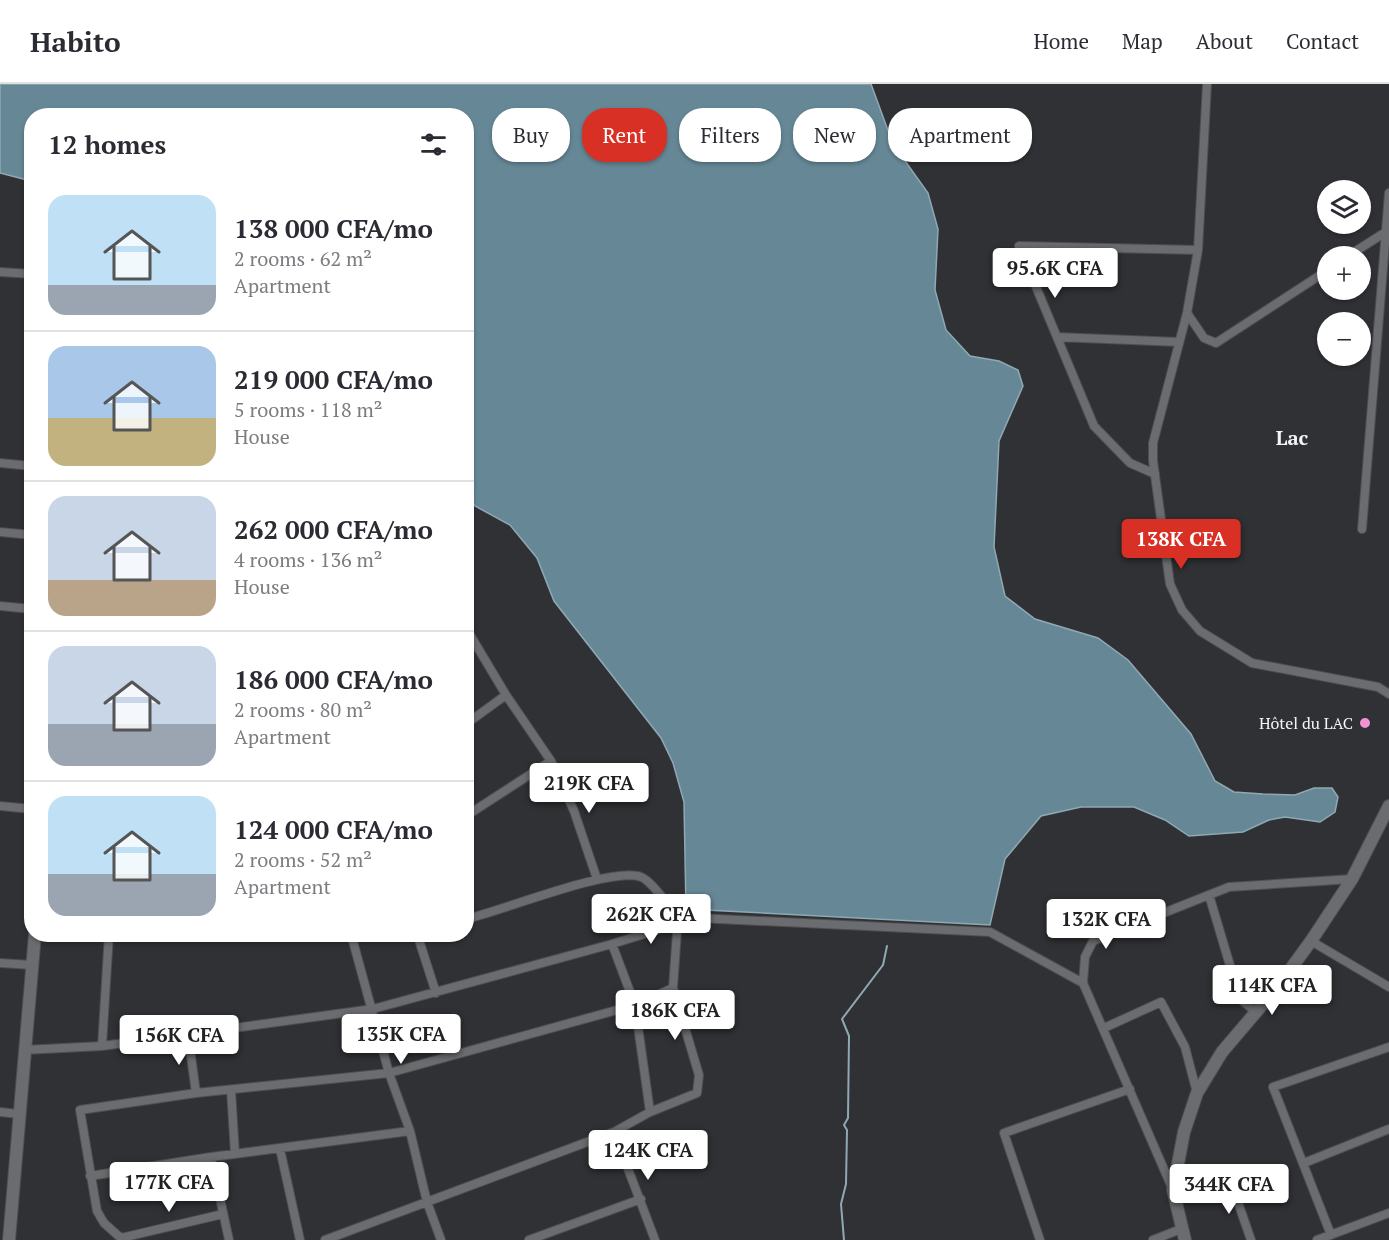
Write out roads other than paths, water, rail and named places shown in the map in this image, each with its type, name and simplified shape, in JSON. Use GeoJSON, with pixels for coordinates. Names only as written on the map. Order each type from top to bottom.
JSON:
{"type":"FeatureCollection","features":[{"type":"Feature","properties":{"kind":"main road"},"geometry":{"type":"LineString","coordinates":[[1183,1235],[1173,1190],[1184,1132],[1197,1093],[1222,1052],[1311,941],[1352,879],[1389,806]]}},
{"type":"Feature","properties":{"kind":"main road"},"geometry":{"type":"LineString","coordinates":[[9,1240],[34,942]]}},
{"type":"Feature","properties":{"kind":"street"},"geometry":{"type":"LineString","coordinates":[[1207,84],[1198,250],[1187,313],[1153,443],[1170,584],[1182,610],[1200,631],[1252,663],[1378,687],[1389,694]]}},
{"type":"Feature","properties":{"kind":"street"},"geometry":{"type":"LineString","coordinates":[[1362,529],[1388,231],[1389,193]]}},
{"type":"Feature","properties":{"kind":"street"},"geometry":{"type":"LineString","coordinates":[[1364,246],[1388,231]]}},
{"type":"Feature","properties":{"kind":"street"},"geometry":{"type":"LineString","coordinates":[[1155,474],[1130,462],[1094,426],[1019,246],[1198,250]]}},
{"type":"Feature","properties":{"kind":"street"},"geometry":{"type":"LineString","coordinates":[[0,272],[24,274]]}},
{"type":"Feature","properties":{"kind":"street"},"geometry":{"type":"LineString","coordinates":[[1187,313],[1204,338],[1216,343],[1317,277]]}},
{"type":"Feature","properties":{"kind":"street"},"geometry":{"type":"LineString","coordinates":[[1057,337],[1179,342]]}},
{"type":"Feature","properties":{"kind":"street"},"geometry":{"type":"LineString","coordinates":[[0,464],[24,466]]}},
{"type":"Feature","properties":{"kind":"street"},"geometry":{"type":"LineString","coordinates":[[0,532],[24,534]]}},
{"type":"Feature","properties":{"kind":"street"},"geometry":{"type":"LineString","coordinates":[[0,606],[24,608]]}},
{"type":"Feature","properties":{"kind":"street"},"geometry":{"type":"LineString","coordinates":[[474,641],[506,695],[551,761],[574,812],[597,879]]}},
{"type":"Feature","properties":{"kind":"street"},"geometry":{"type":"LineString","coordinates":[[474,718],[506,695]]}},
{"type":"Feature","properties":{"kind":"street"},"geometry":{"type":"LineString","coordinates":[[474,811],[551,761]]}},
{"type":"Feature","properties":{"kind":"street"},"geometry":{"type":"LineString","coordinates":[[0,806],[24,808]]}},
{"type":"Feature","properties":{"kind":"street"},"geometry":{"type":"LineString","coordinates":[[325,1240],[614,1132],[650,1112],[697,1093],[699,1075],[674,988],[678,917],[642,877],[597,879],[474,917]]}},
{"type":"Feature","properties":{"kind":"street"},"geometry":{"type":"LineString","coordinates":[[1173,1190],[1083,983],[1085,957],[1093,941],[1229,887],[1352,879]]}},
{"type":"Feature","properties":{"kind":"street"},"geometry":{"type":"LineString","coordinates":[[1209,895],[1240,999],[1256,1012]]}},
{"type":"Feature","properties":{"kind":"street"},"geometry":{"type":"LineString","coordinates":[[24,1050],[102,1046],[373,1009],[612,944],[657,930],[678,917],[990,932],[1083,983]]}},
{"type":"Feature","properties":{"kind":"street"},"geometry":{"type":"LineString","coordinates":[[1311,941],[1389,987]]}},
{"type":"Feature","properties":{"kind":"street"},"geometry":{"type":"LineString","coordinates":[[102,1046],[108,942]]}},
{"type":"Feature","properties":{"kind":"street"},"geometry":{"type":"LineString","coordinates":[[353,942],[389,1073],[410,1131],[427,1202],[441,1240]]}},
{"type":"Feature","properties":{"kind":"street"},"geometry":{"type":"LineString","coordinates":[[420,942],[436,993]]}},
{"type":"Feature","properties":{"kind":"street"},"geometry":{"type":"LineString","coordinates":[[612,944],[635,1005],[650,1112]]}},
{"type":"Feature","properties":{"kind":"street"},"geometry":{"type":"LineString","coordinates":[[0,963],[32,965]]}},
{"type":"Feature","properties":{"kind":"street"},"geometry":{"type":"LineString","coordinates":[[223,1214],[122,1239],[104,1223],[97,1211],[80,1110],[196,1093],[389,1073],[635,1005],[674,988]]}},
{"type":"Feature","properties":{"kind":"street"},"geometry":{"type":"LineString","coordinates":[[1104,1028],[1161,1002],[1185,1047],[1197,1093]]}},
{"type":"Feature","properties":{"kind":"street"},"geometry":{"type":"LineString","coordinates":[[188,1034],[196,1093]]}},
{"type":"Feature","properties":{"kind":"street"},"geometry":{"type":"LineString","coordinates":[[1337,1236],[1273,1087],[1389,1047]]}},
{"type":"Feature","properties":{"kind":"street"},"geometry":{"type":"LineString","coordinates":[[1040,1240],[1004,1134],[1130,1089]]}},
{"type":"Feature","properties":{"kind":"street"},"geometry":{"type":"LineString","coordinates":[[231,1090],[235,1154]]}},
{"type":"Feature","properties":{"kind":"street"},"geometry":{"type":"LineString","coordinates":[[0,1112],[18,1114]]}},
{"type":"Feature","properties":{"kind":"street"},"geometry":{"type":"LineString","coordinates":[[1304,1162],[1389,1129]]}},
{"type":"Feature","properties":{"kind":"street"},"geometry":{"type":"LineString","coordinates":[[90,1176],[211,1157],[410,1131]]}},
{"type":"Feature","properties":{"kind":"street"},"geometry":{"type":"LineString","coordinates":[[614,1132],[655,1240]]}},
{"type":"Feature","properties":{"kind":"street"},"geometry":{"type":"LineString","coordinates":[[280,1149],[300,1240]]}},
{"type":"Feature","properties":{"kind":"street"},"geometry":{"type":"LineString","coordinates":[[211,1157],[229,1240]]}},
{"type":"Feature","properties":{"kind":"street"},"geometry":{"type":"LineString","coordinates":[[1231,1182],[1251,1240]]}},
{"type":"Feature","properties":{"kind":"street"},"geometry":{"type":"LineString","coordinates":[[529,1240],[641,1199]]}},
{"type":"Feature","properties":{"kind":"street"},"geometry":{"type":"LineString","coordinates":[[1317,1240],[1337,1236],[1389,1213]]}},
{"type":"Feature","properties":{"kind":"street"},"geometry":{"type":"LineString","coordinates":[[1153,1240],[1183,1235]]}},
{"type":"Feature","properties":{"kind":"water"},"geometry":{"type":"Polygon","coordinates":[[[0,84],[871,84],[888,130],[888,162],[906,162],[928,193],[938,229],[935,290],[946,330],[970,356],[999,361],[1018,370],[1023,386],[999,441],[994,547],[1005,596],[1035,619],[1098,638],[1128,660],[1191,734],[1215,781],[1234,792],[1263,794],[1295,795],[1314,788],[1332,788],[1338,797],[1335,812],[1320,822],[1285,817],[1269,820],[1243,832],[1189,836],[1165,820],[1134,807],[1081,807],[1041,816],[1005,859],[990,925],[686,909],[684,802],[673,763],[661,738],[554,601],[537,558],[510,525],[474,505],[474,108],[24,108],[24,179],[0,173],[0,84]]]}},
{"type":"Feature","properties":{"kind":"waterway"},"geometry":{"type":"LineString","coordinates":[[844,1240],[841,1204],[846,1184],[847,1130],[844,1125],[848,1118],[849,1036],[842,1019],[883,965],[887,946]]}},
{"type":"Feature","properties":{"kind":"place","name":"Hôtel du LAC"},"geometry":{"type":"Point","coordinates":[1365,723]}},
{"type":"Feature","properties":{"kind":"district","name":"Lac"},"geometry":{"type":"Point","coordinates":[1292,438]}}]}
